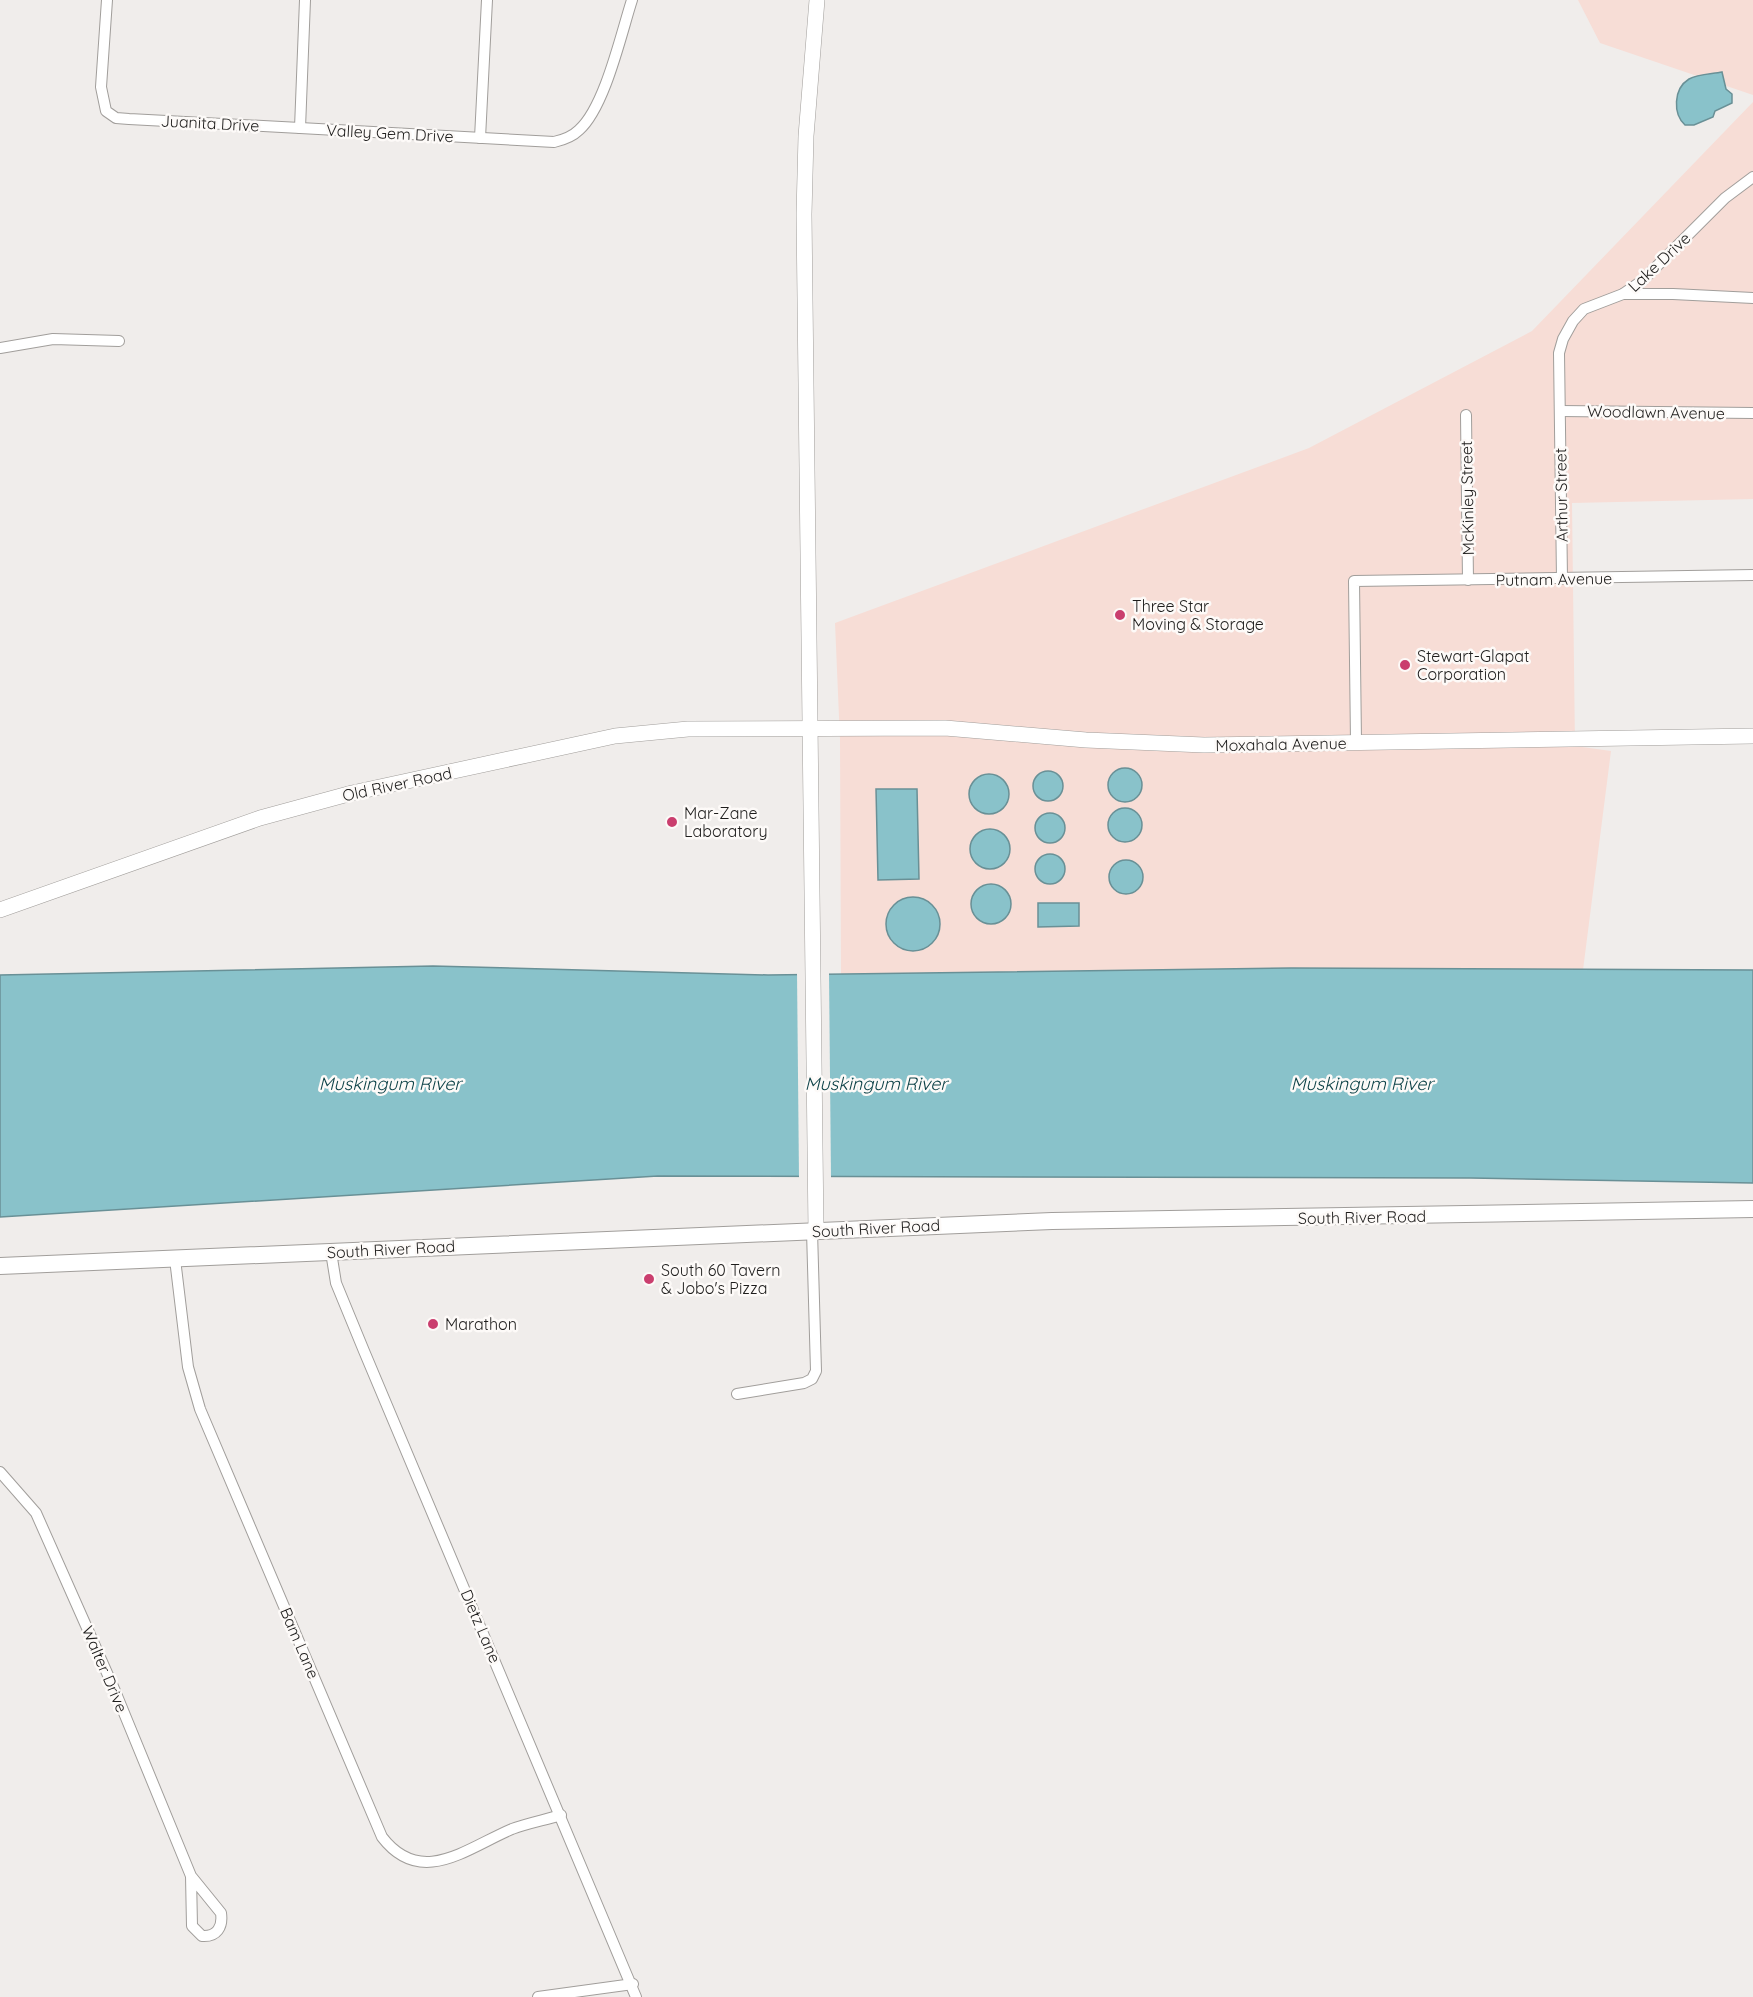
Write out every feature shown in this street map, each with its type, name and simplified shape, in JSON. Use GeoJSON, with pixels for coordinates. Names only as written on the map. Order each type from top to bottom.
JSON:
{"type":"FeatureCollection","features":[{"type":"Feature","properties":{"kind":"main road"},"geometry":{"type":"LineString","coordinates":[[814,1231],[816,1207],[804,214],[817,0]]}},
{"type":"Feature","properties":{"kind":"main road","name":"Moxahala Avenue"},"geometry":{"type":"LineString","coordinates":[[810,729],[945,728],[1098,741],[1204,745],[1753,736]]}},
{"type":"Feature","properties":{"kind":"main road","name":"Old River Road"},"geometry":{"type":"LineString","coordinates":[[0,910],[260,818],[352,793],[615,736],[688,729],[810,729]]}},
{"type":"Feature","properties":{"kind":"main road","name":"South River Road"},"geometry":{"type":"LineString","coordinates":[[0,1266],[1052,1221],[1753,1209]]}},
{"type":"Feature","properties":{"kind":"street","name":"Juanita Drive"},"geometry":{"type":"LineString","coordinates":[[107,0],[101,87],[106,111],[116,118],[300,128]]}},
{"type":"Feature","properties":{"kind":"street"},"geometry":{"type":"LineString","coordinates":[[300,128],[305,0]]}},
{"type":"Feature","properties":{"kind":"street"},"geometry":{"type":"LineString","coordinates":[[480,138],[487,0]]}},
{"type":"Feature","properties":{"kind":"street","name":"Valley Gem Drive"},"geometry":{"type":"LineString","coordinates":[[300,128],[554,142],[566,139],[578,132],[588,121],[597,105],[632,0]]}},
{"type":"Feature","properties":{"kind":"street","name":"Lake Drive"},"geometry":{"type":"LineString","coordinates":[[1560,411],[1559,353],[1563,339],[1573,321],[1584,309],[1623,294],[1655,268],[1725,198],[1753,177]]}},
{"type":"Feature","properties":{"kind":"street"},"geometry":{"type":"LineString","coordinates":[[1623,294],[1753,298]]}},
{"type":"Feature","properties":{"kind":"street"},"geometry":{"type":"LineString","coordinates":[[0,348],[53,339],[119,341]]}},
{"type":"Feature","properties":{"kind":"street","name":"Woodlawn Avenue"},"geometry":{"type":"LineString","coordinates":[[1560,411],[1753,413]]}},
{"type":"Feature","properties":{"kind":"street","name":"Arthur Street"},"geometry":{"type":"LineString","coordinates":[[1560,411],[1562,579]]}},
{"type":"Feature","properties":{"kind":"street","name":"McKinley Street"},"geometry":{"type":"LineString","coordinates":[[1466,415],[1468,580]]}},
{"type":"Feature","properties":{"kind":"street","name":"Putnam Avenue"},"geometry":{"type":"LineString","coordinates":[[1356,742],[1354,581],[1753,575]]}},
{"type":"Feature","properties":{"kind":"street"},"geometry":{"type":"LineString","coordinates":[[737,1394],[804,1383],[812,1379],[816,1371],[814,1231]]}},
{"type":"Feature","properties":{"kind":"street","name":"Dietz Lane"},"geometry":{"type":"LineString","coordinates":[[331,1252],[336,1282],[364,1351],[633,1984],[636,1997]]}},
{"type":"Feature","properties":{"kind":"street","name":"Bam Lane"},"geometry":{"type":"LineString","coordinates":[[175,1259],[188,1367],[200,1409],[382,1837],[400,1856],[426,1863],[448,1858],[521,1826],[561,1815]]}},
{"type":"Feature","properties":{"kind":"street","name":"Walter Drive"},"geometry":{"type":"LineString","coordinates":[[0,1472],[36,1513],[51,1545],[191,1876],[221,1913],[221,1927],[216,1934],[202,1936],[192,1926],[191,1876]]}},
{"type":"Feature","properties":{"kind":"street"},"geometry":{"type":"LineString","coordinates":[[538,1997],[633,1984]]}},
{"type":"Feature","properties":{"kind":"shaded area"},"geometry":{"type":"Polygon","coordinates":[[[1578,0],[1753,0],[1753,95],[1600,43],[1578,0]]]}},
{"type":"Feature","properties":{"kind":"shaded area"},"geometry":{"type":"Polygon","coordinates":[[[1753,102],[1753,499],[1572,503],[1575,746],[1611,751],[1583,970],[1291,968],[841,974],[840,740],[835,623],[1309,448],[1532,331],[1753,102]]]}},
{"type":"Feature","properties":{"kind":"water"},"geometry":{"type":"Polygon","coordinates":[[[1722,72],[1726,89],[1732,94],[1732,103],[1715,111],[1713,117],[1694,125],[1685,125],[1678,115],[1676,102],[1684,83],[1697,76],[1722,72]]]}},
{"type":"Feature","properties":{"kind":"water"},"geometry":{"type":"Polygon","coordinates":[[[1125,768],[1137,773],[1142,785],[1137,797],[1125,802],[1113,797],[1108,785],[1113,773],[1125,768]]]}},
{"type":"Feature","properties":{"kind":"water"},"geometry":{"type":"Polygon","coordinates":[[[1048,771],[1059,775],[1063,786],[1059,797],[1048,801],[1037,797],[1033,786],[1037,775],[1048,771]]]}},
{"type":"Feature","properties":{"kind":"water"},"geometry":{"type":"Polygon","coordinates":[[[989,774],[1003,780],[1009,794],[1003,808],[989,814],[975,808],[969,794],[975,780],[989,774]]]}},
{"type":"Feature","properties":{"kind":"water"},"geometry":{"type":"Polygon","coordinates":[[[876,789],[917,789],[919,879],[878,880],[876,789]]]}},
{"type":"Feature","properties":{"kind":"water"},"geometry":{"type":"Polygon","coordinates":[[[1125,808],[1137,813],[1142,825],[1137,837],[1125,842],[1113,837],[1108,825],[1113,813],[1125,808]]]}},
{"type":"Feature","properties":{"kind":"water"},"geometry":{"type":"Polygon","coordinates":[[[1050,813],[1061,817],[1065,828],[1061,839],[1050,843],[1039,839],[1035,828],[1039,817],[1050,813]]]}},
{"type":"Feature","properties":{"kind":"water"},"geometry":{"type":"Polygon","coordinates":[[[990,829],[1004,835],[1010,849],[1004,863],[990,869],[976,863],[970,849],[976,835],[990,829]]]}},
{"type":"Feature","properties":{"kind":"water"},"geometry":{"type":"Polygon","coordinates":[[[1050,854],[1061,858],[1065,869],[1061,880],[1050,884],[1039,880],[1035,869],[1039,858],[1050,854]]]}},
{"type":"Feature","properties":{"kind":"water"},"geometry":{"type":"Polygon","coordinates":[[[1126,860],[1138,865],[1143,877],[1138,889],[1126,894],[1114,889],[1109,877],[1114,865],[1126,860]]]}},
{"type":"Feature","properties":{"kind":"water"},"geometry":{"type":"Polygon","coordinates":[[[991,884],[1005,890],[1011,904],[1005,918],[991,924],[977,918],[971,904],[977,890],[991,884]]]}},
{"type":"Feature","properties":{"kind":"water"},"geometry":{"type":"Polygon","coordinates":[[[908,897],[918,897],[928,901],[936,909],[940,924],[936,939],[928,947],[918,951],[908,951],[898,947],[890,939],[886,929],[886,919],[890,909],[898,901],[908,897]]]}},
{"type":"Feature","properties":{"kind":"water"},"geometry":{"type":"Polygon","coordinates":[[[1038,903],[1079,903],[1079,926],[1038,927],[1038,903]]]}},
{"type":"Feature","properties":{"kind":"water","name":"Muskingum River"},"geometry":{"type":"Polygon","coordinates":[[[433,966],[768,975],[1291,968],[1753,970],[1753,1183],[1471,1178],[658,1176],[0,1217],[0,975],[433,966]]]}},
{"type":"Feature","properties":{"kind":"pier"},"geometry":{"type":"Polygon","coordinates":[[[797,972],[829,972],[831,1179],[799,1179],[797,972]]]}},
{"type":"Feature","properties":{"kind":"place","name":"Three Star Moving & Storage"},"geometry":{"type":"Point","coordinates":[1120,615]}},
{"type":"Feature","properties":{"kind":"place","name":"Stewart-Glapat Corporation"},"geometry":{"type":"Point","coordinates":[1405,665]}},
{"type":"Feature","properties":{"kind":"place","name":"Mar-Zane Laboratory"},"geometry":{"type":"Point","coordinates":[672,822]}},
{"type":"Feature","properties":{"kind":"place","name":"South 60 Tavern & Jobo's Pizza"},"geometry":{"type":"Point","coordinates":[649,1279]}},
{"type":"Feature","properties":{"kind":"place","name":"Marathon"},"geometry":{"type":"Point","coordinates":[433,1324]}}]}
